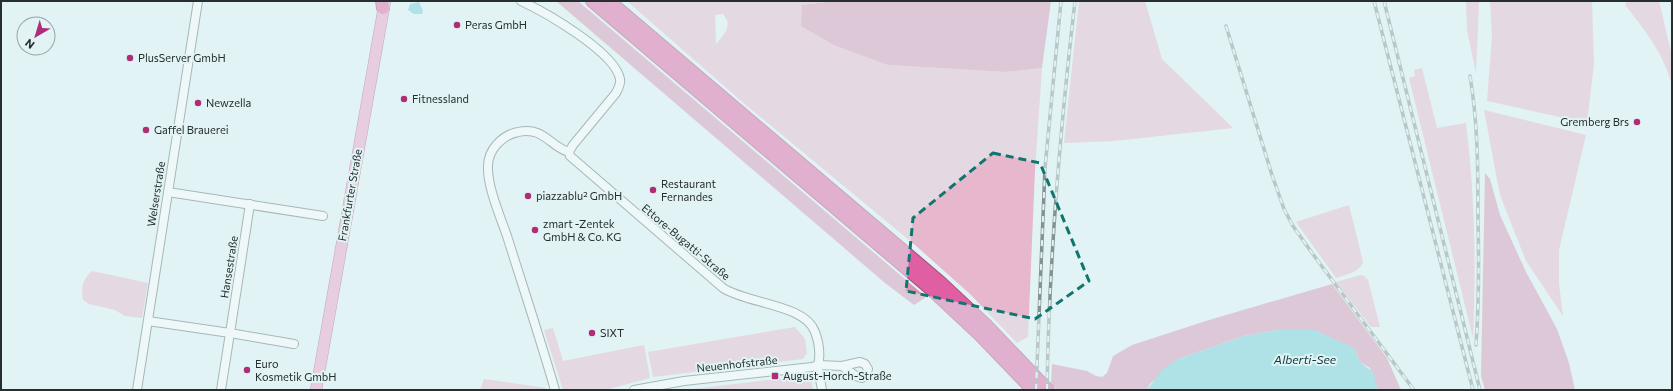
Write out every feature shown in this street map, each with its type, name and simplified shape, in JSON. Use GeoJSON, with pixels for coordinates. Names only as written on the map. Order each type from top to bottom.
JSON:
{"type":"FeatureCollection","features":[{"type":"Feature","properties":{"kind":"highway"},"geometry":{"type":"LineString","coordinates":[[592,1],[933,291],[980,335],[1033,390]]}},
{"type":"Feature","properties":{"kind":"highway"},"geometry":{"type":"LineString","coordinates":[[610,1],[940,282],[992,331],[1048,390]]}},
{"type":"Feature","properties":{"kind":"main road","name":"Frankfurter Straße"},"geometry":{"type":"LineString","coordinates":[[316,390],[385,3]]}},
{"type":"Feature","properties":{"kind":"street","name":"Welserstraße"},"geometry":{"type":"LineString","coordinates":[[137,390],[198,1]]}},
{"type":"Feature","properties":{"kind":"street"},"geometry":{"type":"LineString","coordinates":[[521,1],[559,21],[589,44],[610,61],[620,78],[621,84],[616,93],[573,145],[569,152]]}},
{"type":"Feature","properties":{"kind":"street","name":"Ettore-Bugatti-Straße"},"geometry":{"type":"LineString","coordinates":[[555,390],[489,178],[488,167],[490,155],[497,144],[503,138],[517,132],[528,130],[541,134],[564,151],[569,152],[570,156],[576,162],[723,288],[738,296],[795,312],[807,320],[815,331],[818,342],[818,365]]}},
{"type":"Feature","properties":{"kind":"street"},"geometry":{"type":"LineString","coordinates":[[168,192],[323,216]]}},
{"type":"Feature","properties":{"kind":"street","name":"Hansestraße"},"geometry":{"type":"LineString","coordinates":[[220,390],[250,204]]}},
{"type":"Feature","properties":{"kind":"street"},"geometry":{"type":"LineString","coordinates":[[148,321],[294,344]]}},
{"type":"Feature","properties":{"kind":"street"},"geometry":{"type":"LineString","coordinates":[[818,365],[822,390]]}},
{"type":"Feature","properties":{"kind":"street","name":"Neuenhofstraße"},"geometry":{"type":"LineString","coordinates":[[634,390],[684,381],[812,367],[818,365],[842,366]]}},
{"type":"Feature","properties":{"kind":"highlighted area"},"geometry":{"type":"Polygon","coordinates":[[[993,153],[1040,163],[1089,281],[1035,319],[906,291],[913,218],[993,153]]]}},
{"type":"Feature","properties":{"kind":"shaded area"},"geometry":{"type":"Polygon","coordinates":[[[556,1],[578,1],[926,297],[914,305],[885,283],[556,1]]]}},
{"type":"Feature","properties":{"kind":"shaded area"},"geometry":{"type":"Polygon","coordinates":[[[627,1],[834,1],[802,5],[888,65],[1006,72],[1042,68],[1035,170],[1028,337],[1017,343],[970,294],[915,245],[740,100],[627,1]],[[723,14],[715,15],[716,44],[727,29],[728,26],[726,18],[723,14]]]}},
{"type":"Feature","properties":{"kind":"shaded area"},"geometry":{"type":"Polygon","coordinates":[[[834,1],[1051,1],[1042,68],[1006,72],[888,65],[834,45],[801,26],[802,5],[834,1]]]}},
{"type":"Feature","properties":{"kind":"shaded area"},"geometry":{"type":"Polygon","coordinates":[[[1079,1],[1145,1],[1162,59],[1233,128],[1114,141],[1064,143],[1079,1]]]}},
{"type":"Feature","properties":{"kind":"shaded area"},"geometry":{"type":"Polygon","coordinates":[[[1466,1],[1479,1],[1476,73],[1467,30],[1466,1]]]}},
{"type":"Feature","properties":{"kind":"shaded area"},"geometry":{"type":"Polygon","coordinates":[[[1490,1],[1592,1],[1594,64],[1587,123],[1487,101],[1492,36],[1490,1]]]}},
{"type":"Feature","properties":{"kind":"shaded area"},"geometry":{"type":"Polygon","coordinates":[[[1628,1],[1659,1],[1672,56],[1672,84],[1668,72],[1653,42],[1625,5],[1628,1]]]}},
{"type":"Feature","properties":{"kind":"shaded area"},"geometry":{"type":"Polygon","coordinates":[[[1422,68],[1437,128],[1466,123],[1474,230],[1473,338],[1409,78],[1415,76],[1414,70],[1422,68]]]}},
{"type":"Feature","properties":{"kind":"shaded area"},"geometry":{"type":"Polygon","coordinates":[[[1484,110],[1586,135],[1559,250],[1559,284],[1563,316],[1526,261],[1500,195],[1484,110]]]}},
{"type":"Feature","properties":{"kind":"shaded area"},"geometry":{"type":"Polygon","coordinates":[[[1485,173],[1490,179],[1500,215],[1526,272],[1557,329],[1569,363],[1575,390],[1485,390],[1481,376],[1485,173]]]}},
{"type":"Feature","properties":{"kind":"shaded area"},"geometry":{"type":"Polygon","coordinates":[[[1349,205],[1363,262],[1356,271],[1336,278],[1296,222],[1349,205]]]}},
{"type":"Feature","properties":{"kind":"shaded area"},"geometry":{"type":"Polygon","coordinates":[[[92,271],[148,283],[142,318],[125,316],[115,310],[89,304],[83,300],[83,284],[92,271]]]}},
{"type":"Feature","properties":{"kind":"shaded area"},"geometry":{"type":"Polygon","coordinates":[[[1361,275],[1368,280],[1380,327],[1371,327],[1336,282],[1361,275]]]}},
{"type":"Feature","properties":{"kind":"shaded area"},"geometry":{"type":"Polygon","coordinates":[[[1332,284],[1387,358],[1401,390],[1378,390],[1370,368],[1360,362],[1355,350],[1291,331],[1277,330],[1244,336],[1178,359],[1150,384],[1147,390],[1057,390],[1051,383],[1052,364],[1087,371],[1096,376],[1102,377],[1107,373],[1113,356],[1132,345],[1209,320],[1332,284]]]}},
{"type":"Feature","properties":{"kind":"shaded area"},"geometry":{"type":"Polygon","coordinates":[[[795,327],[805,339],[807,353],[803,359],[653,377],[648,352],[795,327]]]}},
{"type":"Feature","properties":{"kind":"shaded area"},"geometry":{"type":"Polygon","coordinates":[[[553,328],[563,361],[644,345],[650,378],[605,390],[563,390],[544,330],[553,328]]]}},
{"type":"Feature","properties":{"kind":"shaded area"},"geometry":{"type":"Polygon","coordinates":[[[810,375],[813,390],[685,390],[810,375]]]}},
{"type":"Feature","properties":{"kind":"shaded area"},"geometry":{"type":"Polygon","coordinates":[[[484,379],[546,388],[547,390],[480,390],[484,379]]]}},
{"type":"Feature","properties":{"kind":"water"},"geometry":{"type":"Polygon","coordinates":[[[419,2],[423,11],[422,14],[414,14],[408,10],[410,4],[419,2]]]}},
{"type":"Feature","properties":{"kind":"water","name":"Alberti-See"},"geometry":{"type":"Polygon","coordinates":[[[1277,330],[1315,330],[1354,348],[1360,362],[1373,372],[1378,390],[1147,390],[1162,370],[1178,359],[1244,336],[1277,330]]]}},
{"type":"Feature","properties":{"kind":"railway"},"geometry":{"type":"LineString","coordinates":[[1036,390],[1045,168],[1061,1]]}},
{"type":"Feature","properties":{"kind":"railway"},"geometry":{"type":"LineString","coordinates":[[1047,390],[1050,293],[1056,195],[1075,1]]}},
{"type":"Feature","properties":{"kind":"railway"},"geometry":{"type":"LineString","coordinates":[[1374,1],[1473,390]]}},
{"type":"Feature","properties":{"kind":"railway"},"geometry":{"type":"LineString","coordinates":[[1384,1],[1480,390]]}},
{"type":"Feature","properties":{"kind":"railway"},"geometry":{"type":"LineString","coordinates":[[1226,26],[1284,209],[1293,226],[1312,253],[1414,390]]}},
{"type":"Feature","properties":{"kind":"railway"},"geometry":{"type":"LineString","coordinates":[[1470,76],[1475,111],[1478,165],[1478,313],[1476,345]]}},
{"type":"Feature","properties":{"kind":"place","name":"Peras GmbH"},"geometry":{"type":"Point","coordinates":[457,25]}},
{"type":"Feature","properties":{"kind":"place","name":"PlusServer GmbH"},"geometry":{"type":"Point","coordinates":[130,58]}},
{"type":"Feature","properties":{"kind":"place","name":"Fitnessland"},"geometry":{"type":"Point","coordinates":[404,99]}},
{"type":"Feature","properties":{"kind":"place","name":"Newzella"},"geometry":{"type":"Point","coordinates":[198,103]}},
{"type":"Feature","properties":{"kind":"place","name":"Gremberg Brs"},"geometry":{"type":"Point","coordinates":[1637,122]}},
{"type":"Feature","properties":{"kind":"place","name":"Gaffel Brauerei"},"geometry":{"type":"Point","coordinates":[146,130]}},
{"type":"Feature","properties":{"kind":"place","name":"Restaurant Fernandes"},"geometry":{"type":"Point","coordinates":[653,190]}},
{"type":"Feature","properties":{"kind":"place","name":"piazzablu² GmbH"},"geometry":{"type":"Point","coordinates":[528,196]}},
{"type":"Feature","properties":{"kind":"place","name":"zmart -Zentek GmbH & Co. KG"},"geometry":{"type":"Point","coordinates":[535,230]}},
{"type":"Feature","properties":{"kind":"place","name":"SIXT"},"geometry":{"type":"Point","coordinates":[592,333]}},
{"type":"Feature","properties":{"kind":"place","name":"Euro Kosmetik GmbH"},"geometry":{"type":"Point","coordinates":[247,370]}},
{"type":"Feature","properties":{"kind":"place","name":"August-Horch-Straße"},"geometry":{"type":"Point","coordinates":[775,376]}}]}
